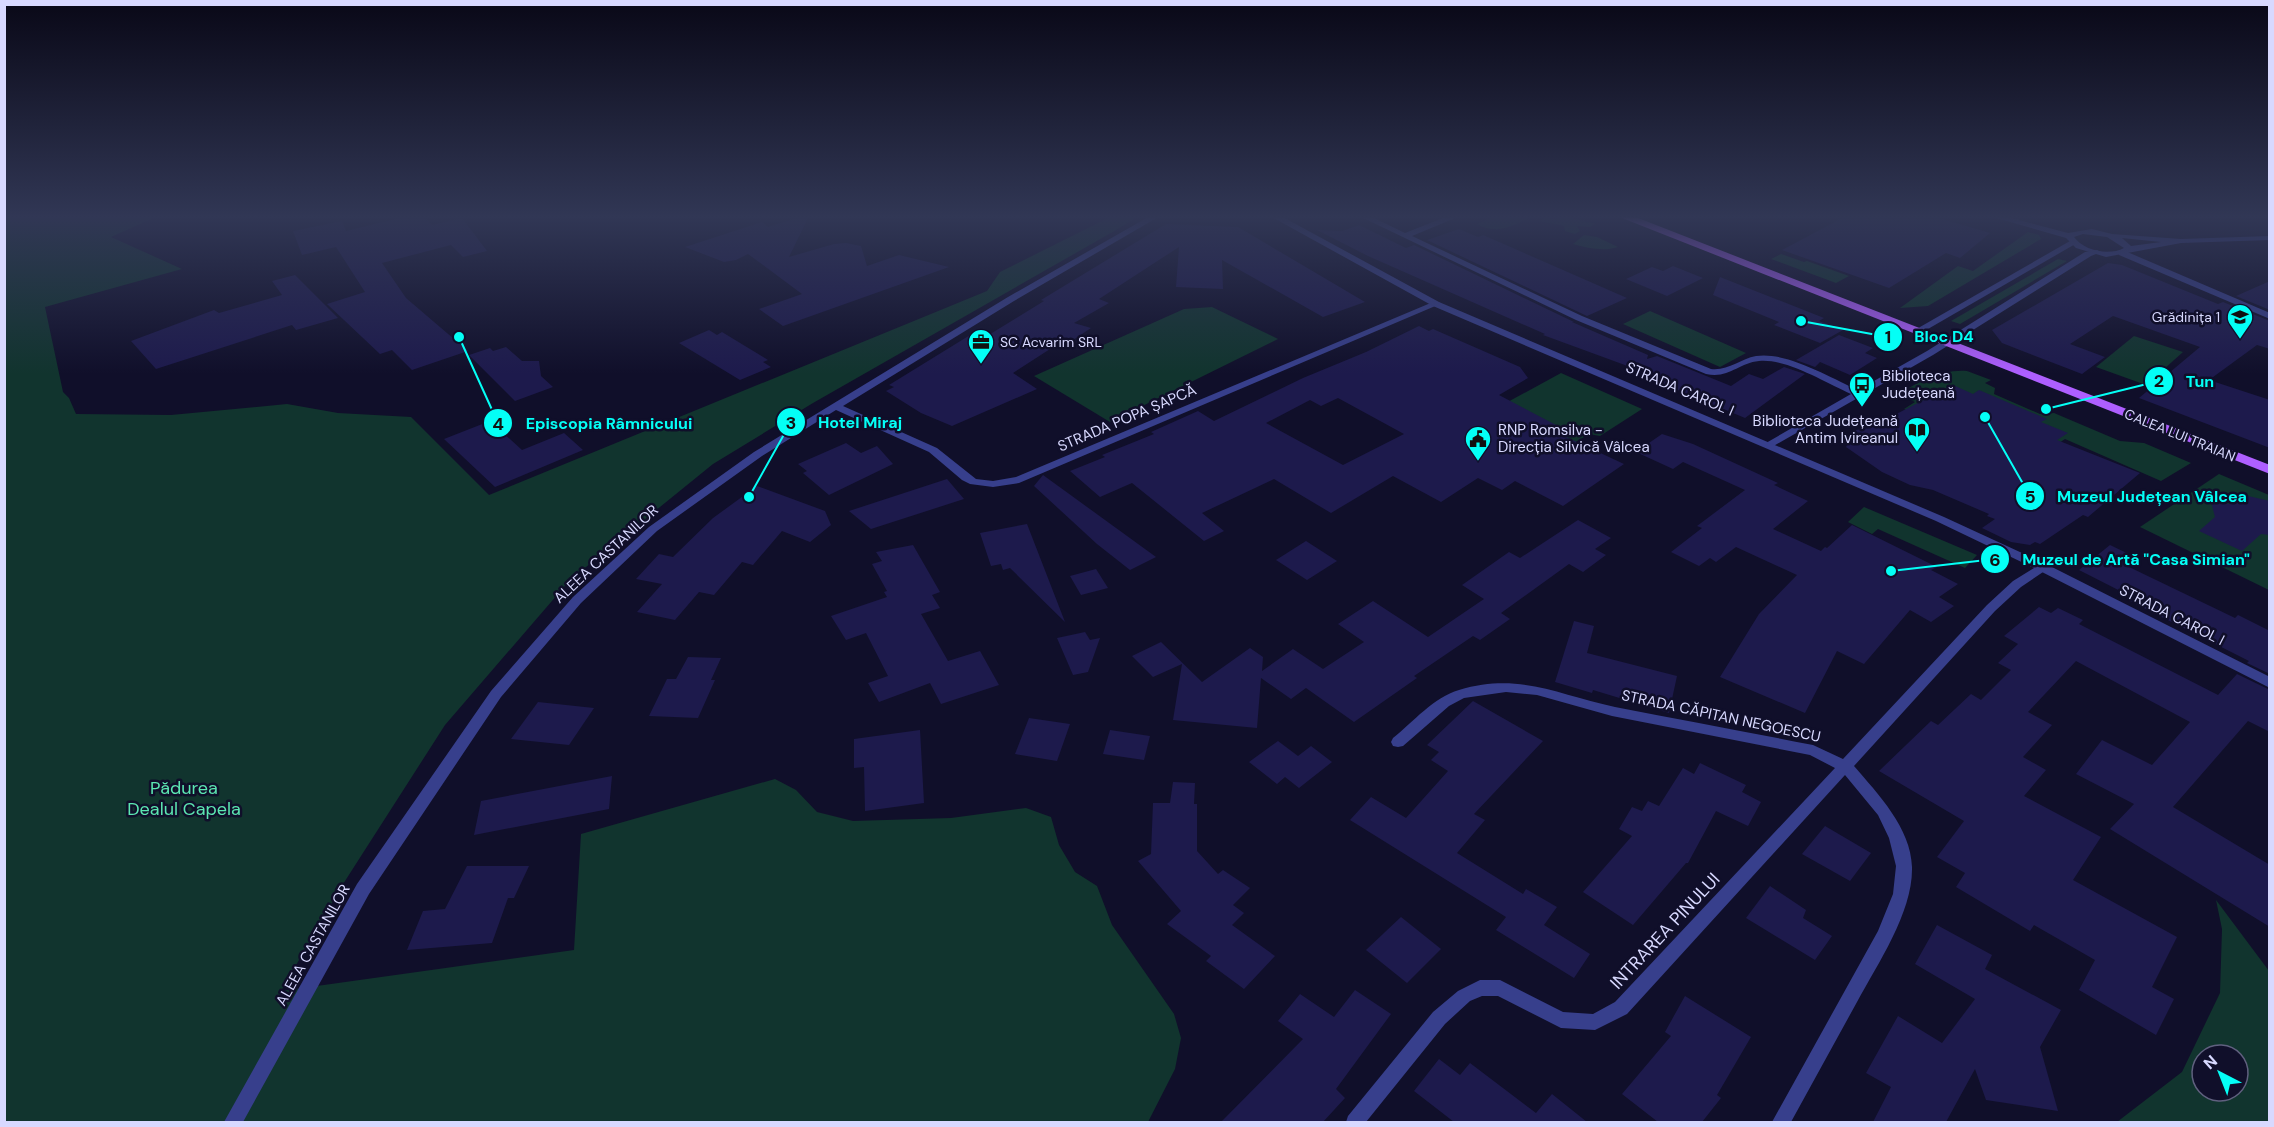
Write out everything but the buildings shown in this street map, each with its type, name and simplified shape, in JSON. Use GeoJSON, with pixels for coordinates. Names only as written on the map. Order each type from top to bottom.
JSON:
{"type":"FeatureCollection","features":[{"type":"Feature","properties":{"kind":"main road","name":"CALEA LUI TRAIAN"},"geometry":{"type":"LineString","coordinates":[[1757,269],[2270,470]]}},
{"type":"Feature","properties":{"kind":"street","name":"ALEEA CASTANILOR"},"geometry":{"type":"LineString","coordinates":[[233,1122],[363,889],[496,694],[577,600],[653,529],[758,453],[1064,269]]}},
{"type":"Feature","properties":{"kind":"street","name":"STRADA CAROL I"},"geometry":{"type":"LineString","coordinates":[[1371,269],[1436,304],[1903,502],[2042,567],[2270,683]]}},
{"type":"Feature","properties":{"kind":"street"},"geometry":{"type":"LineString","coordinates":[[1474,269],[1579,318],[1709,372],[1720,374],[1749,360],[1774,359],[1859,394]]}},
{"type":"Feature","properties":{"kind":"street"},"geometry":{"type":"LineString","coordinates":[[1918,331],[2023,269]]}},
{"type":"Feature","properties":{"kind":"street"},"geometry":{"type":"LineString","coordinates":[[1770,445],[2066,269]]}},
{"type":"Feature","properties":{"kind":"street"},"geometry":{"type":"LineString","coordinates":[[2165,269],[2270,316]]}},
{"type":"Feature","properties":{"kind":"street","name":"STRADA POPA ȘAPCĂ"},"geometry":{"type":"LineString","coordinates":[[835,406],[933,450],[974,482],[1006,483],[1028,476],[1436,304]]}},
{"type":"Feature","properties":{"kind":"street"},"geometry":{"type":"LineString","coordinates":[[1781,1122],[1885,934],[1901,894],[1904,866],[1897,838],[1884,812],[1846,767],[1991,608],[2017,584],[2042,567]]}},
{"type":"Feature","properties":{"kind":"street","name":"STRADA CĂPITAN NEGOESCU"},"geometry":{"type":"LineString","coordinates":[[1398,742],[1444,703],[1461,694],[1506,687],[1537,690],[1612,711],[1813,750],[1846,767]]}},
{"type":"Feature","properties":{"kind":"street","name":"INTRAREA PINULUI"},"geometry":{"type":"LineString","coordinates":[[1355,1122],[1439,1018],[1464,996],[1480,988],[1500,988],[1561,1020],[1595,1022],[1621,1008],[1846,767]]}},
{"type":"Feature","properties":{"kind":"green space","name":"Pădurea Dealul Capela"},"geometry":{"type":"Polygon","coordinates":[[[5,269],[182,269],[45,307],[63,392],[69,398],[76,414],[171,415],[287,404],[338,413],[411,417],[489,495],[987,291],[1000,272],[1007,269],[1048,269],[813,403],[713,464],[570,580],[445,725],[345,881],[281,991],[574,950],[581,834],[775,779],[796,790],[817,812],[853,821],[951,818],[1026,808],[1051,817],[1059,845],[1075,872],[1097,886],[1112,925],[1174,1014],[1181,1038],[1175,1069],[1148,1122],[5,1122],[5,269]]]}},
{"type":"Feature","properties":{"kind":"green space"},"geometry":{"type":"Polygon","coordinates":[[[1797,269],[1828,269],[1849,276],[1836,283],[1797,269]]]}},
{"type":"Feature","properties":{"kind":"green space"},"geometry":{"type":"Polygon","coordinates":[[[1954,269],[1973,271],[1976,269],[1991,269],[1928,306],[1900,308],[1954,269]]]}},
{"type":"Feature","properties":{"kind":"green space"},"geometry":{"type":"Polygon","coordinates":[[[2041,269],[2054,269],[1960,324],[1951,321],[2041,269]]]}},
{"type":"Feature","properties":{"kind":"green space"},"geometry":{"type":"Polygon","coordinates":[[[1212,307],[1278,339],[1110,422],[1034,376],[1184,309],[1212,307]]]}},
{"type":"Feature","properties":{"kind":"green space"},"geometry":{"type":"Polygon","coordinates":[[[1650,311],[1746,353],[1720,367],[1623,324],[1650,311]]]}},
{"type":"Feature","properties":{"kind":"green space"},"geometry":{"type":"Polygon","coordinates":[[[2134,336],[2183,352],[2146,385],[2096,367],[2134,336]]]}},
{"type":"Feature","properties":{"kind":"green space"},"geometry":{"type":"Polygon","coordinates":[[[1967,371],[1991,380],[1985,383],[1995,388],[1994,394],[2040,414],[2054,413],[2120,441],[2144,443],[2191,463],[2161,481],[2065,439],[2026,465],[1904,409],[1915,402],[1898,394],[1940,374],[1967,371]]]}},
{"type":"Feature","properties":{"kind":"green space"},"geometry":{"type":"Polygon","coordinates":[[[1561,373],[1642,409],[1600,436],[1589,434],[1536,466],[1460,428],[1561,373]]]}},
{"type":"Feature","properties":{"kind":"green space"},"geometry":{"type":"Polygon","coordinates":[[[2219,474],[2269,495],[2269,590],[2140,527],[2219,474]]]}},
{"type":"Feature","properties":{"kind":"green space"},"geometry":{"type":"Polygon","coordinates":[[[1864,507],[1977,555],[1965,568],[1878,529],[1872,534],[1848,522],[1864,507]]]}},
{"type":"Feature","properties":{"kind":"green space"},"geometry":{"type":"Polygon","coordinates":[[[2216,900],[2269,971],[2269,1122],[2117,1122],[2182,1072],[2190,1055],[2190,1103],[2250,1103],[2250,1043],[2196,1043],[2220,993],[2222,929],[2216,900]]]}},
{"type":"Feature","properties":{"kind":"place","name":"Bloc D4"},"geometry":{"type":"Point","coordinates":[1801,321]}},
{"type":"Feature","properties":{"kind":"place","name":"Episcopia Râmnicului"},"geometry":{"type":"Point","coordinates":[459,337]}},
{"type":"Feature","properties":{"kind":"place","name":"Grădinița 1"},"geometry":{"type":"Point","coordinates":[2240,340]}},
{"type":"Feature","properties":{"kind":"place","name":"SC Acvarim SRL"},"geometry":{"type":"Point","coordinates":[981,365]}},
{"type":"Feature","properties":{"kind":"place","name":"Biblioteca Județeană"},"geometry":{"type":"Point","coordinates":[1862,408]}},
{"type":"Feature","properties":{"kind":"place","name":"Tun"},"geometry":{"type":"Point","coordinates":[2046,409]}},
{"type":"Feature","properties":{"kind":"place","name":"Muzeul Județean Vâlcea"},"geometry":{"type":"Point","coordinates":[1985,417]}},
{"type":"Feature","properties":{"kind":"place","name":"Biblioteca Județeană Antim Ivireanul"},"geometry":{"type":"Point","coordinates":[1917,453]}},
{"type":"Feature","properties":{"kind":"place","name":"RNP Romsilva - Direcția Silvică Vâlcea"},"geometry":{"type":"Point","coordinates":[1478,462]}},
{"type":"Feature","properties":{"kind":"place","name":"Hotel Miraj"},"geometry":{"type":"Point","coordinates":[749,497]}},
{"type":"Feature","properties":{"kind":"place","name":"Muzeul de Artă \"Casa Simian\""},"geometry":{"type":"Point","coordinates":[1891,571]}}]}
